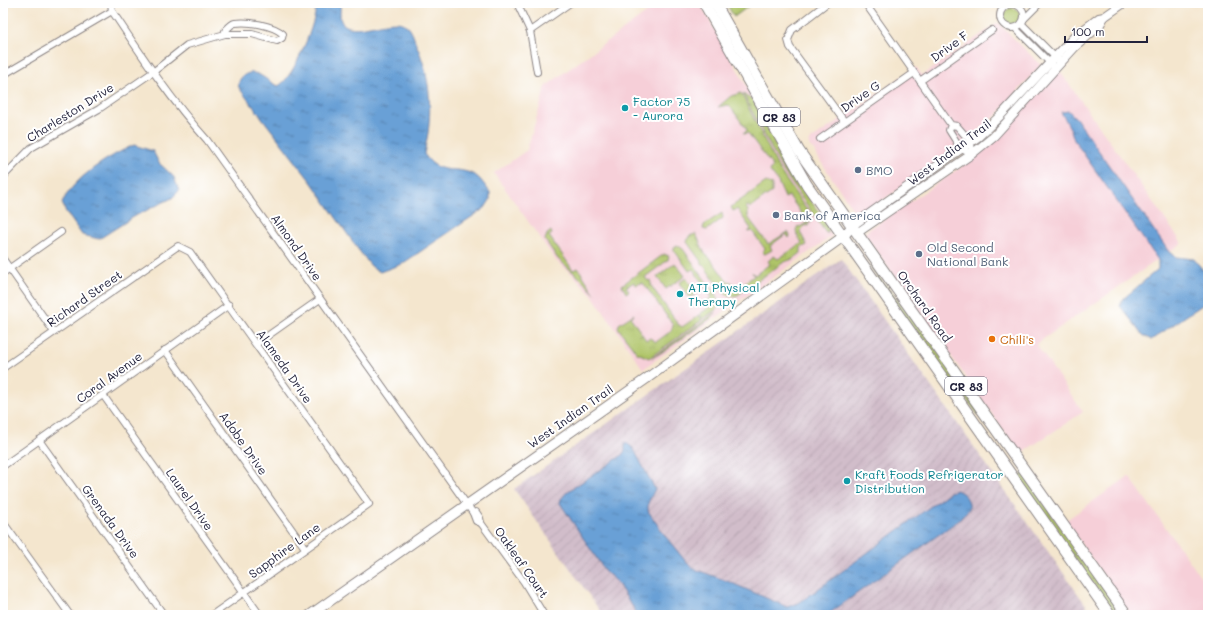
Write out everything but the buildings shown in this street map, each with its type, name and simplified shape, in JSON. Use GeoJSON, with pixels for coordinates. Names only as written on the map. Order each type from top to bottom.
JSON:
{"type":"FeatureCollection","features":[{"type":"Feature","properties":{"kind":"main road","name":"CR 83"},"geometry":{"type":"LineString","coordinates":[[704,3],[792,160],[1110,615]]}},
{"type":"Feature","properties":{"kind":"main road","name":"Orchard Road"},"geometry":{"type":"LineString","coordinates":[[715,3],[799,151],[1127,615]]}},
{"type":"Feature","properties":{"kind":"main road","name":"West Indian Trail"},"geometry":{"type":"LineString","coordinates":[[310,615],[646,379],[844,236],[855,230]]}},
{"type":"Feature","properties":{"kind":"street","name":"Almond Drive"},"geometry":{"type":"LineString","coordinates":[[111,3],[112,11],[153,72],[181,111],[207,140],[466,505]]}},
{"type":"Feature","properties":{"kind":"street"},"geometry":{"type":"LineString","coordinates":[[517,3],[530,31],[537,72]]}},
{"type":"Feature","properties":{"kind":"street"},"geometry":{"type":"LineString","coordinates":[[530,31],[570,3]]}},
{"type":"Feature","properties":{"kind":"street"},"geometry":{"type":"LineString","coordinates":[[827,3],[792,30],[788,36],[788,44],[844,121]]}},
{"type":"Feature","properties":{"kind":"street"},"geometry":{"type":"LineString","coordinates":[[865,3],[951,125],[957,126],[971,142],[972,154],[961,149],[949,130],[951,125]]}},
{"type":"Feature","properties":{"kind":"street"},"geometry":{"type":"LineString","coordinates":[[1018,6],[1025,3]]}},
{"type":"Feature","properties":{"kind":"street"},"geometry":{"type":"LineString","coordinates":[[1040,3],[1023,21],[1014,28],[1007,28],[1002,24],[1000,19],[1001,6],[1010,4],[1018,6],[1022,10],[1023,21],[1058,66]]}},
{"type":"Feature","properties":{"kind":"street","name":"West Indian Trail"},"geometry":{"type":"LineString","coordinates":[[855,230],[910,185],[971,142],[1002,114],[1052,59],[1087,26],[1099,18],[1104,17],[1124,3]]}},
{"type":"Feature","properties":{"kind":"street"},"geometry":{"type":"LineString","coordinates":[[3,75],[112,11]]}},
{"type":"Feature","properties":{"kind":"street","name":"West Indian Trail"},"geometry":{"type":"LineString","coordinates":[[855,230],[972,154],[1008,122],[1058,66],[1099,26],[1104,17]]}},
{"type":"Feature","properties":{"kind":"street"},"geometry":{"type":"LineString","coordinates":[[242,23],[280,31],[282,38],[277,41],[252,34],[225,34],[225,31],[233,24],[242,23]]}},
{"type":"Feature","properties":{"kind":"street"},"geometry":{"type":"LineString","coordinates":[[1014,28],[1052,59]]}},
{"type":"Feature","properties":{"kind":"street","name":"Drive F"},"geometry":{"type":"LineString","coordinates":[[920,81],[992,30]]}},
{"type":"Feature","properties":{"kind":"street","name":"Charleston Drive"},"geometry":{"type":"LineString","coordinates":[[3,177],[31,148],[99,109],[153,72],[187,45],[225,34]]}},
{"type":"Feature","properties":{"kind":"street","name":"Drive G"},"geometry":{"type":"LineString","coordinates":[[820,139],[914,72]]}},
{"type":"Feature","properties":{"kind":"street"},"geometry":{"type":"LineString","coordinates":[[3,273],[61,232]]}},
{"type":"Feature","properties":{"kind":"street","name":"Alameda Drive"},"geometry":{"type":"LineString","coordinates":[[178,246],[190,252],[369,504]]}},
{"type":"Feature","properties":{"kind":"street","name":"Richard Street"},"geometry":{"type":"LineString","coordinates":[[3,368],[178,246]]}},
{"type":"Feature","properties":{"kind":"street"},"geometry":{"type":"LineString","coordinates":[[3,259],[54,332]]}},
{"type":"Feature","properties":{"kind":"street"},"geometry":{"type":"LineString","coordinates":[[256,344],[320,299]]}},
{"type":"Feature","properties":{"kind":"street","name":"Coral Avenue"},"geometry":{"type":"LineString","coordinates":[[3,466],[229,306]]}},
{"type":"Feature","properties":{"kind":"street","name":"Adobe Drive"},"geometry":{"type":"LineString","coordinates":[[165,350],[305,548]]}},
{"type":"Feature","properties":{"kind":"street","name":"Laurel Drive"},"geometry":{"type":"LineString","coordinates":[[103,395],[260,615]]}},
{"type":"Feature","properties":{"kind":"street","name":"Grenada Drive"},"geometry":{"type":"LineString","coordinates":[[39,440],[164,615]]}},
{"type":"Feature","properties":{"kind":"street","name":"Sapphire Lane"},"geometry":{"type":"LineString","coordinates":[[212,615],[369,504]]}},
{"type":"Feature","properties":{"kind":"street","name":"Oakleaf Court"},"geometry":{"type":"LineString","coordinates":[[466,505],[473,513],[476,521],[481,522],[524,582],[544,615]]}},
{"type":"Feature","properties":{"kind":"street"},"geometry":{"type":"LineString","coordinates":[[3,522],[70,615]]}},
{"type":"Feature","properties":{"kind":"shaded area"},"geometry":{"type":"Polygon","coordinates":[[[660,3],[700,3],[747,87],[792,175],[832,236],[643,369],[592,295],[573,275],[556,261],[494,173],[527,150],[546,86],[660,3]]]}},
{"type":"Feature","properties":{"kind":"shaded area"},"geometry":{"type":"Polygon","coordinates":[[[998,23],[1041,65],[997,115],[952,153],[864,213],[857,216],[808,142],[916,67],[922,75],[998,23]]]}},
{"type":"Feature","properties":{"kind":"shaded area"},"geometry":{"type":"Polygon","coordinates":[[[1059,70],[1182,243],[1036,344],[1083,412],[1020,454],[864,233],[961,167],[993,142],[1059,70]]]}},
{"type":"Feature","properties":{"kind":"shaded area"},"geometry":{"type":"Polygon","coordinates":[[[841,259],[1093,615],[603,615],[514,489],[841,259]]]}},
{"type":"Feature","properties":{"kind":"shaded area"},"geometry":{"type":"Polygon","coordinates":[[[1129,476],[1208,587],[1208,615],[1131,615],[1065,521],[1129,476]]]}},
{"type":"Feature","properties":{"kind":"green space"},"geometry":{"type":"Polygon","coordinates":[[[726,3],[753,3],[734,17],[726,3]]]}},
{"type":"Feature","properties":{"kind":"green space"},"geometry":{"type":"Polygon","coordinates":[[[1012,8],[1019,13],[1020,16],[1015,23],[1012,24],[1005,19],[1004,16],[1009,9],[1012,8]]]}},
{"type":"Feature","properties":{"kind":"green space"},"geometry":{"type":"Polygon","coordinates":[[[741,93],[780,171],[809,213],[807,216],[811,223],[805,221],[806,220],[789,196],[785,198],[778,182],[769,170],[773,167],[748,133],[743,134],[747,130],[729,105],[718,107],[731,96],[741,93]]]}},
{"type":"Feature","properties":{"kind":"green space"},"geometry":{"type":"Polygon","coordinates":[[[743,94],[754,100],[799,183],[828,226],[828,233],[826,233],[782,169],[743,94]]]}},
{"type":"Feature","properties":{"kind":"green space"},"geometry":{"type":"Polygon","coordinates":[[[766,182],[772,185],[772,192],[750,208],[748,206],[746,208],[748,210],[748,217],[768,244],[788,232],[790,236],[789,238],[786,234],[770,246],[772,250],[765,254],[762,252],[765,249],[752,231],[748,232],[751,229],[737,209],[733,211],[731,207],[766,182]]]}},
{"type":"Feature","properties":{"kind":"green space"},"geometry":{"type":"Polygon","coordinates":[[[722,213],[723,218],[707,230],[703,229],[704,225],[722,213]]]}},
{"type":"Feature","properties":{"kind":"green space"},"geometry":{"type":"Polygon","coordinates":[[[806,223],[809,224],[808,226],[805,225],[800,232],[807,245],[801,248],[801,253],[793,259],[784,262],[735,297],[727,295],[722,291],[687,242],[689,236],[696,234],[705,254],[711,259],[726,280],[733,283],[737,288],[754,276],[752,272],[755,275],[770,264],[768,261],[774,256],[778,259],[802,243],[796,230],[798,226],[800,227],[806,223]]]}},
{"type":"Feature","properties":{"kind":"green space"},"geometry":{"type":"Polygon","coordinates":[[[551,231],[552,234],[549,236],[573,270],[578,268],[595,294],[581,279],[558,259],[545,240],[547,234],[551,231]]]}},
{"type":"Feature","properties":{"kind":"green space"},"geometry":{"type":"Polygon","coordinates":[[[677,245],[683,249],[716,295],[718,302],[717,309],[703,319],[700,314],[711,306],[707,301],[712,297],[693,269],[689,271],[674,250],[674,247],[677,245]]]}},
{"type":"Feature","properties":{"kind":"green space"},"geometry":{"type":"Polygon","coordinates":[[[664,254],[669,256],[668,260],[645,277],[648,281],[650,280],[652,287],[678,324],[682,327],[699,315],[702,320],[649,358],[637,353],[618,328],[619,324],[634,314],[631,318],[646,340],[650,338],[656,342],[671,331],[673,325],[644,284],[641,283],[636,285],[634,282],[626,287],[629,291],[626,293],[622,285],[664,254]]]}},
{"type":"Feature","properties":{"kind":"green space"},"geometry":{"type":"Polygon","coordinates":[[[866,261],[931,342],[999,441],[933,357],[866,261]]]}},
{"type":"Feature","properties":{"kind":"green space"},"geometry":{"type":"Polygon","coordinates":[[[675,263],[685,276],[666,289],[657,277],[675,263]]]}},
{"type":"Feature","properties":{"kind":"green space"},"geometry":{"type":"Polygon","coordinates":[[[686,278],[697,293],[690,298],[679,283],[686,278]]]}},
{"type":"Feature","properties":{"kind":"green space"},"geometry":{"type":"Polygon","coordinates":[[[716,312],[711,318],[652,358],[716,312]]]}},
{"type":"Feature","properties":{"kind":"green space"},"geometry":{"type":"Polygon","coordinates":[[[1023,474],[1123,615],[1116,615],[1024,487],[1020,476],[1023,474]]]}},
{"type":"Feature","properties":{"kind":"water"},"geometry":{"type":"Polygon","coordinates":[[[316,3],[340,3],[341,21],[346,26],[353,28],[400,22],[410,29],[421,57],[427,78],[430,111],[428,136],[424,154],[436,166],[460,170],[475,175],[490,192],[490,200],[485,208],[402,264],[380,272],[371,266],[357,248],[312,183],[239,88],[241,79],[248,73],[257,74],[278,86],[284,81],[291,73],[309,35],[316,11],[316,3]]]}},
{"type":"Feature","properties":{"kind":"water"},"geometry":{"type":"Polygon","coordinates":[[[1069,111],[1076,118],[1169,252],[1176,257],[1194,259],[1208,276],[1208,301],[1151,340],[1143,335],[1120,306],[1123,299],[1158,269],[1158,260],[1074,140],[1071,130],[1061,112],[1069,111]]]}},
{"type":"Feature","properties":{"kind":"water"},"geometry":{"type":"Polygon","coordinates":[[[134,145],[153,151],[159,163],[174,177],[179,191],[172,198],[135,216],[99,239],[82,235],[66,212],[62,203],[68,193],[83,176],[103,161],[134,145]]]}},
{"type":"Feature","properties":{"kind":"water"},"geometry":{"type":"Polygon","coordinates":[[[625,442],[633,448],[655,489],[648,503],[648,511],[666,537],[687,563],[694,569],[727,581],[787,607],[799,603],[950,492],[956,490],[964,495],[968,500],[969,509],[959,520],[827,615],[638,615],[616,581],[605,571],[560,503],[561,499],[567,492],[621,456],[625,451],[625,442]]]}},
{"type":"Feature","properties":{"kind":"place","name":"Factor 75 - Aurora"},"geometry":{"type":"Point","coordinates":[625,108]}},
{"type":"Feature","properties":{"kind":"place","name":"BMO"},"geometry":{"type":"Point","coordinates":[858,170]}},
{"type":"Feature","properties":{"kind":"place","name":"Bank of America"},"geometry":{"type":"Point","coordinates":[776,215]}},
{"type":"Feature","properties":{"kind":"place","name":"Old Second National Bank"},"geometry":{"type":"Point","coordinates":[919,254]}},
{"type":"Feature","properties":{"kind":"place","name":"ATI Physical Therapy"},"geometry":{"type":"Point","coordinates":[680,294]}},
{"type":"Feature","properties":{"kind":"place","name":"Chili's"},"geometry":{"type":"Point","coordinates":[992,339]}},
{"type":"Feature","properties":{"kind":"place","name":"Kraft Foods Refrigerator Distribution"},"geometry":{"type":"Point","coordinates":[847,481]}}]}
